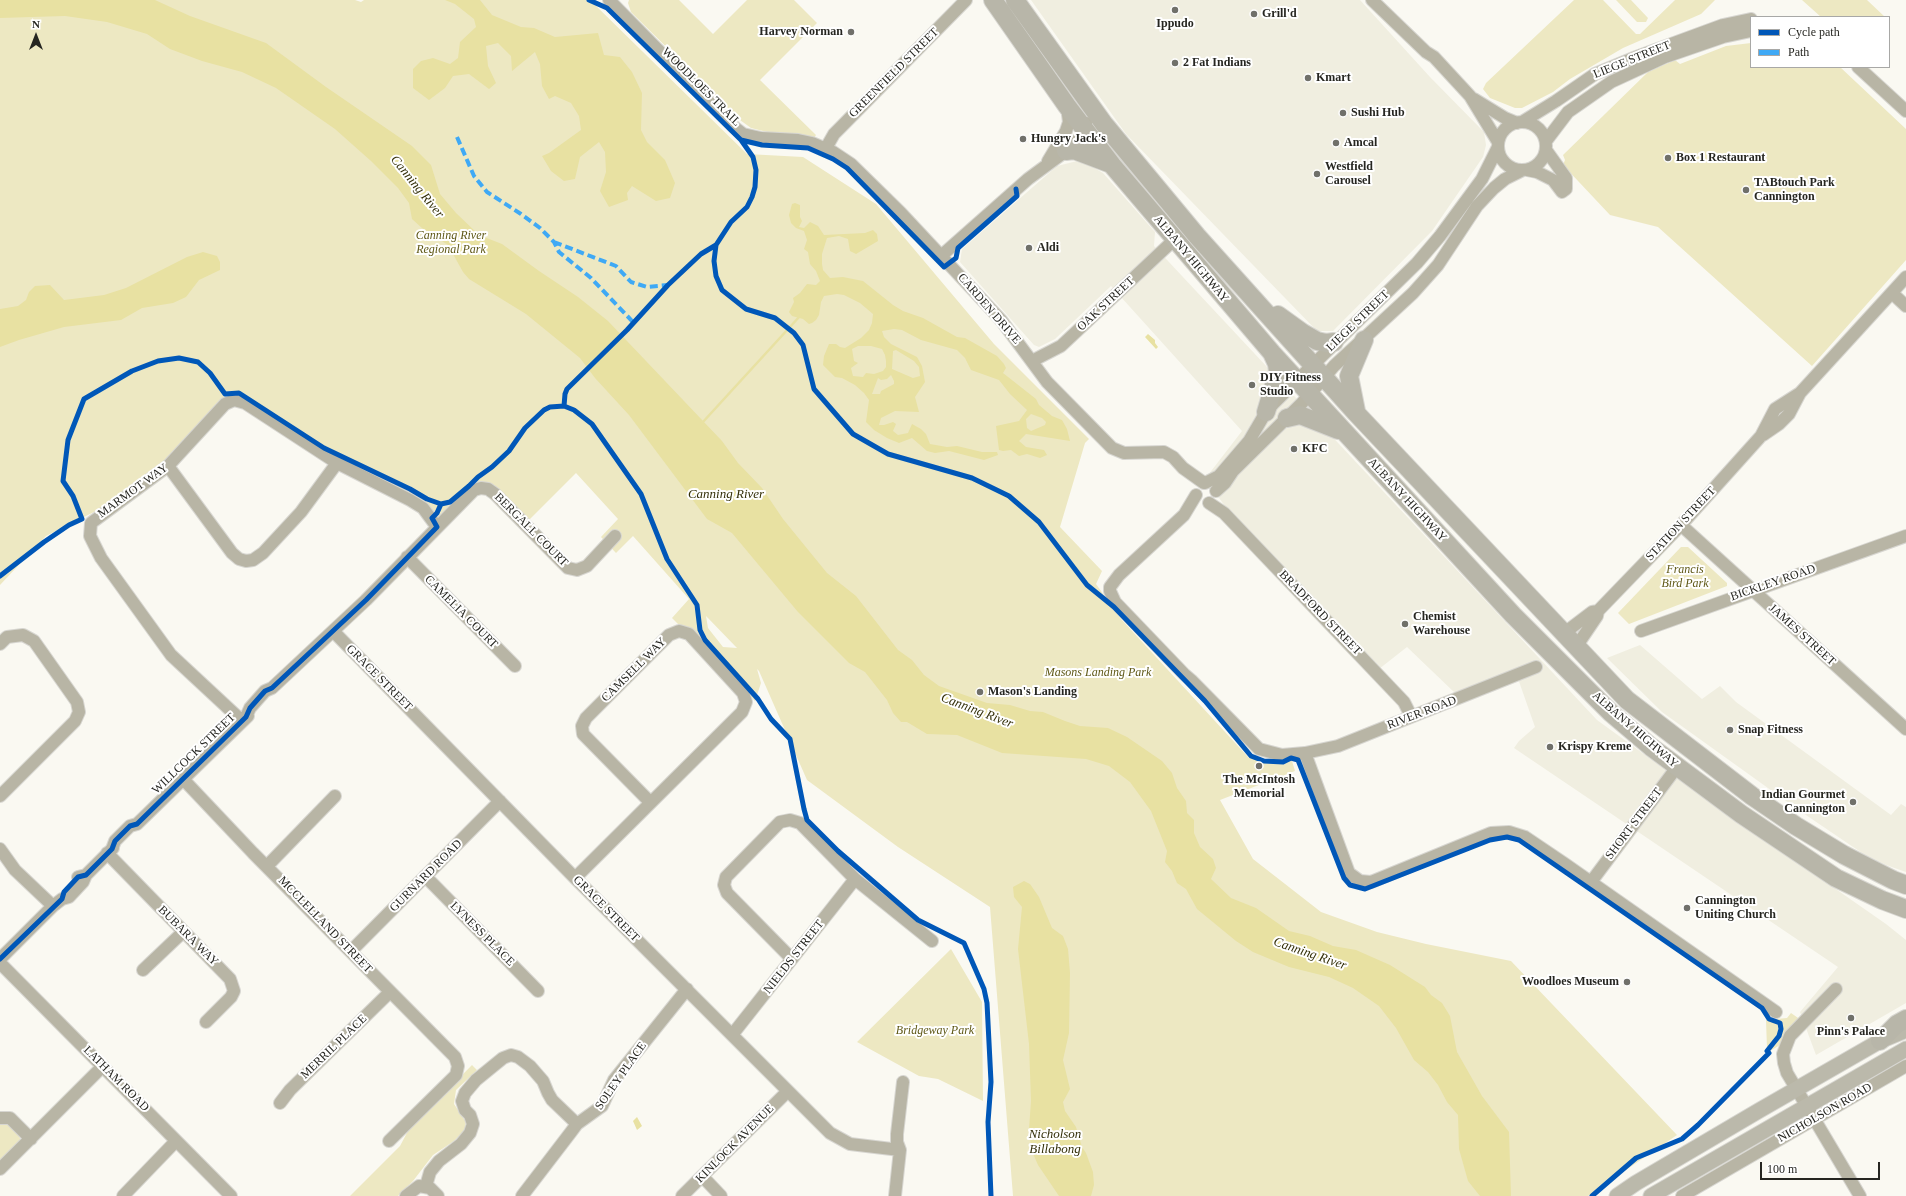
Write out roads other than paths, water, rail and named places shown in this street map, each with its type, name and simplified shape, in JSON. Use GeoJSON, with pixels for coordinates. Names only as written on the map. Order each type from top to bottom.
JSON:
{"type":"FeatureCollection","features":[{"type":"Feature","properties":{"kind":"highway","name":"ALBANY HIGHWAY"},"geometry":{"type":"LineString","coordinates":[[993,0],[1067,106],[1086,124],[1112,165],[1272,353],[1513,615],[1611,713],[1677,767],[1741,814],[1836,878],[1882,900],[1906,909]]}},
{"type":"Feature","properties":{"kind":"highway","name":"ALBANY HIGHWAY"},"geometry":{"type":"LineString","coordinates":[[1015,0],[1083,97],[1146,177],[1252,298],[1319,370],[1356,413],[1563,634],[1627,700],[1752,796],[1796,826],[1844,855],[1906,885]]}},
{"type":"Feature","properties":{"kind":"highway"},"geometry":{"type":"LineString","coordinates":[[1066,152],[1074,150],[1112,165]]}},
{"type":"Feature","properties":{"kind":"highway"},"geometry":{"type":"LineString","coordinates":[[1252,298],[1285,319],[1303,333],[1326,343],[1334,342]]}},
{"type":"Feature","properties":{"kind":"highway"},"geometry":{"type":"LineString","coordinates":[[1356,413],[1349,376],[1364,340]]}},
{"type":"Feature","properties":{"kind":"highway"},"geometry":{"type":"LineString","coordinates":[[1266,412],[1278,372],[1277,364],[1272,353]]}},
{"type":"Feature","properties":{"kind":"highway"},"geometry":{"type":"LineString","coordinates":[[1287,418],[1300,415],[1344,432]]}},
{"type":"Feature","properties":{"kind":"highway"},"geometry":{"type":"LineString","coordinates":[[1880,1041],[1897,1024],[1906,1019]]}},
{"type":"Feature","properties":{"kind":"main road"},"geometry":{"type":"LineString","coordinates":[[1617,1196],[1636,1183],[1880,1041],[1906,1030]]}},
{"type":"Feature","properties":{"kind":"main road","name":"NICHOLSON ROAD"},"geometry":{"type":"LineString","coordinates":[[1651,1196],[1811,1113],[1906,1049]]}},
{"type":"Feature","properties":{"kind":"street","name":"CARDEN DRIVE"},"geometry":{"type":"LineString","coordinates":[[610,0],[728,122],[743,134],[761,138],[798,140],[826,148],[851,164],[1001,320],[1047,382],[1112,448],[1124,454],[1164,452],[1173,457],[1206,492]]}},
{"type":"Feature","properties":{"kind":"street","name":"GREENFIELD STREET"},"geometry":{"type":"LineString","coordinates":[[826,148],[834,134],[966,0]]}},
{"type":"Feature","properties":{"kind":"street"},"geometry":{"type":"LineString","coordinates":[[1372,0],[1422,49],[1434,58],[1470,96],[1498,144],[1500,156],[1505,164],[1513,169],[1537,172],[1553,180],[1562,192],[1566,189],[1566,178],[1546,146],[1539,129],[1531,124],[1519,122],[1500,115],[1470,96]]}},
{"type":"Feature","properties":{"kind":"street"},"geometry":{"type":"LineString","coordinates":[[1382,0],[1430,49],[1434,58]]}},
{"type":"Feature","properties":{"kind":"street","name":"LIEGE STREET"},"geometry":{"type":"LineString","coordinates":[[1519,122],[1556,101],[1595,74],[1636,57],[1723,25],[1750,19]]}},
{"type":"Feature","properties":{"kind":"street","name":"LIEGE STREET"},"geometry":{"type":"LineString","coordinates":[[1546,146],[1568,112],[1611,82],[1665,57],[1723,37],[1750,31]]}},
{"type":"Feature","properties":{"kind":"street"},"geometry":{"type":"LineString","coordinates":[[1859,68],[1906,111]]}},
{"type":"Feature","properties":{"kind":"street"},"geometry":{"type":"LineString","coordinates":[[941,256],[1045,165],[1066,152],[1081,137],[1088,114],[1083,97]]}},
{"type":"Feature","properties":{"kind":"street"},"geometry":{"type":"LineString","coordinates":[[1045,165],[1066,131],[1069,122],[1067,106]]}},
{"type":"Feature","properties":{"kind":"street"},"geometry":{"type":"LineString","coordinates":[[1498,144],[1505,130],[1519,122]]}},
{"type":"Feature","properties":{"kind":"street","name":"LIEGE STREET"},"geometry":{"type":"LineString","coordinates":[[1206,492],[1225,483],[1233,471],[1287,418],[1309,394],[1319,370],[1334,342],[1400,280],[1440,236],[1482,179],[1498,144]]}},
{"type":"Feature","properties":{"kind":"street"},"geometry":{"type":"LineString","coordinates":[[1525,170],[1540,163],[1546,146]]}},
{"type":"Feature","properties":{"kind":"street","name":"LIEGE STREET"},"geometry":{"type":"LineString","coordinates":[[1110,587],[1119,576],[1206,492],[1249,441],[1266,412],[1297,381],[1319,370],[1334,366],[1364,340],[1403,303],[1438,265],[1477,206],[1494,188],[1512,175],[1525,170]]}},
{"type":"Feature","properties":{"kind":"street","name":"OAK STREET"},"geometry":{"type":"LineString","coordinates":[[1032,361],[1061,346],[1175,239]]}},
{"type":"Feature","properties":{"kind":"street","name":"STATION STREET"},"geometry":{"type":"LineString","coordinates":[[1576,647],[1597,616],[1598,611],[1681,525],[1761,436],[1775,409],[1800,393],[1906,277]]}},
{"type":"Feature","properties":{"kind":"street"},"geometry":{"type":"LineString","coordinates":[[1892,293],[1906,306]]}},
{"type":"Feature","properties":{"kind":"street","name":"MARMOT WAY"},"geometry":{"type":"LineString","coordinates":[[244,719],[171,655],[100,558],[90,536],[91,523],[94,519],[168,466],[225,404],[234,400],[245,403],[338,463],[410,500],[422,508],[438,527]]}},
{"type":"Feature","properties":{"kind":"street"},"geometry":{"type":"LineString","coordinates":[[168,466],[232,553],[239,559],[246,561],[253,560],[263,553],[301,512],[338,463]]}},
{"type":"Feature","properties":{"kind":"street","name":"WILLCOCK STREET"},"geometry":{"type":"LineString","coordinates":[[0,959],[57,902],[78,877],[86,875],[110,851],[115,841],[130,826],[136,824],[244,719],[250,708],[265,691],[272,688],[333,631],[474,490],[481,488]]}},
{"type":"Feature","properties":{"kind":"street","name":"BERGALL COURT"},"geometry":{"type":"LineString","coordinates":[[481,488],[488,489],[495,494],[568,568],[578,570],[587,566],[615,536]]}},
{"type":"Feature","properties":{"kind":"street","name":"BRADFORD STREET"},"geometry":{"type":"LineString","coordinates":[[1206,492],[1224,513],[1404,702],[1411,716]]}},
{"type":"Feature","properties":{"kind":"street","name":"JAMES STREET"},"geometry":{"type":"LineString","coordinates":[[1681,525],[1906,729]]}},
{"type":"Feature","properties":{"kind":"street","name":"BICKLEY ROAD"},"geometry":{"type":"LineString","coordinates":[[1641,631],[1906,536]]}},
{"type":"Feature","properties":{"kind":"street","name":"CAMELIA COURT"},"geometry":{"type":"LineString","coordinates":[[407,557],[515,666]]}},
{"type":"Feature","properties":{"kind":"street","name":"RIVER ROAD"},"geometry":{"type":"LineString","coordinates":[[1110,587],[1111,596],[1115,602],[1259,749],[1282,755],[1305,753],[1338,746],[1536,667]]}},
{"type":"Feature","properties":{"kind":"street","name":"STATION STREET"},"geometry":{"type":"LineString","coordinates":[[1563,634],[1592,612],[1598,611]]}},
{"type":"Feature","properties":{"kind":"street","name":"GRACE STREET"},"geometry":{"type":"LineString","coordinates":[[333,631],[575,878],[830,1133],[855,1145],[896,1147]]}},
{"type":"Feature","properties":{"kind":"street","name":"CAMSELL WAY"},"geometry":{"type":"LineString","coordinates":[[575,878],[742,712],[746,702],[743,693],[688,634],[679,631],[669,635],[586,718],[582,726],[583,734],[650,802]]}},
{"type":"Feature","properties":{"kind":"street"},"geometry":{"type":"LineString","coordinates":[[0,644],[7,637],[23,635],[34,641],[77,702],[79,712],[75,721],[0,796]]}},
{"type":"Feature","properties":{"kind":"street"},"geometry":{"type":"LineString","coordinates":[[1305,753],[1349,873],[1360,881],[1371,882],[1491,833],[1509,832],[1525,837],[1776,1012]]}},
{"type":"Feature","properties":{"kind":"street","name":"SHORT STREET"},"geometry":{"type":"LineString","coordinates":[[1591,882],[1677,767]]}},
{"type":"Feature","properties":{"kind":"street","name":"MCCLELLAND STREET"},"geometry":{"type":"LineString","coordinates":[[183,779],[455,1057],[458,1066],[456,1075],[389,1141]]}},
{"type":"Feature","properties":{"kind":"street"},"geometry":{"type":"LineString","coordinates":[[267,866],[335,796]]}},
{"type":"Feature","properties":{"kind":"street","name":"GURNARD ROAD"},"geometry":{"type":"LineString","coordinates":[[351,951],[500,801]]}},
{"type":"Feature","properties":{"kind":"street"},"geometry":{"type":"LineString","coordinates":[[792,959],[727,893],[724,885],[726,877],[780,822],[790,820],[800,823],[855,879],[932,941]]}},
{"type":"Feature","properties":{"kind":"street"},"geometry":{"type":"LineString","coordinates":[[0,849],[15,870],[57,902]]}},
{"type":"Feature","properties":{"kind":"street","name":"BUBARA WAY"},"geometry":{"type":"LineString","coordinates":[[110,851],[183,932],[230,979],[233,986],[231,997],[206,1022]]}},
{"type":"Feature","properties":{"kind":"street","name":"LYNESS PLACE"},"geometry":{"type":"LineString","coordinates":[[426,876],[538,991]]}},
{"type":"Feature","properties":{"kind":"street","name":"NIELDS STREET"},"geometry":{"type":"LineString","coordinates":[[732,1035],[855,879]]}},
{"type":"Feature","properties":{"kind":"street"},"geometry":{"type":"LineString","coordinates":[[143,970],[183,932]]}},
{"type":"Feature","properties":{"kind":"street","name":"LATHAM ROAD"},"geometry":{"type":"LineString","coordinates":[[0,964],[103,1066],[230,1196]]}},
{"type":"Feature","properties":{"kind":"street","name":"SOLEY PLACE"},"geometry":{"type":"LineString","coordinates":[[522,1196],[577,1124],[602,1106],[614,1080],[687,989]]}},
{"type":"Feature","properties":{"kind":"street","name":"NICHOLSON ROAD"},"geometry":{"type":"LineString","coordinates":[[1811,1113],[1787,1073],[1783,1054],[1790,1036],[1836,989]]}},
{"type":"Feature","properties":{"kind":"street","name":"MERRIL PLACE"},"geometry":{"type":"LineString","coordinates":[[280,1103],[290,1090],[390,992]]}},
{"type":"Feature","properties":{"kind":"street"},"geometry":{"type":"LineString","coordinates":[[426,1186],[430,1172],[439,1161],[461,1144],[470,1133],[473,1124],[462,1101],[465,1093],[476,1080],[503,1058],[510,1055],[518,1057],[530,1066],[543,1081],[552,1100],[577,1124]]}},
{"type":"Feature","properties":{"kind":"street"},"geometry":{"type":"LineString","coordinates":[[0,1169],[103,1066]]}},
{"type":"Feature","properties":{"kind":"street","name":"NICHOLSON ROAD"},"geometry":{"type":"LineString","coordinates":[[1682,1196],[1811,1113],[1906,1066]]}},
{"type":"Feature","properties":{"kind":"street"},"geometry":{"type":"LineString","coordinates":[[887,1196],[896,1147],[903,1082]]}},
{"type":"Feature","properties":{"kind":"street","name":"KINLOCK AVENUE"},"geometry":{"type":"LineString","coordinates":[[682,1196],[788,1091]]}},
{"type":"Feature","properties":{"kind":"street"},"geometry":{"type":"LineString","coordinates":[[1811,1113],[1860,1196]]}},
{"type":"Feature","properties":{"kind":"street"},"geometry":{"type":"LineString","coordinates":[[0,1118],[10,1118],[31,1139]]}},
{"type":"Feature","properties":{"kind":"street"},"geometry":{"type":"LineString","coordinates":[[123,1196],[176,1141]]}},
{"type":"Feature","properties":{"kind":"street"},"geometry":{"type":"LineString","coordinates":[[895,1196],[896,1147]]}},
{"type":"Feature","properties":{"kind":"street"},"geometry":{"type":"LineString","coordinates":[[702,1176],[721,1196]]}},
{"type":"Feature","properties":{"kind":"street"},"geometry":{"type":"LineString","coordinates":[[406,1196],[419,1186],[426,1186],[438,1196]]}},
{"type":"Feature","properties":{"kind":"water","name":"Canning River"},"geometry":{"type":"Polygon","coordinates":[[[0,0],[155,0],[190,16],[266,43],[326,87],[412,146],[431,165],[440,194],[456,213],[479,235],[502,244],[578,297],[608,321],[722,441],[738,463],[762,488],[783,519],[827,573],[856,596],[898,650],[912,660],[924,675],[939,686],[987,703],[1010,705],[1030,711],[1043,712],[1080,726],[1108,728],[1127,737],[1162,761],[1172,773],[1177,788],[1186,801],[1187,813],[1194,820],[1194,833],[1200,847],[1213,859],[1216,868],[1211,879],[1231,898],[1256,908],[1289,931],[1310,936],[1333,946],[1356,950],[1390,965],[1425,987],[1431,995],[1442,1003],[1450,1016],[1457,1052],[1482,1096],[1509,1132],[1511,1196],[1480,1196],[1468,1181],[1459,1149],[1458,1115],[1447,1102],[1438,1085],[1428,1072],[1414,1060],[1396,1028],[1379,1006],[1353,988],[1329,977],[1289,967],[1253,952],[1236,941],[1197,909],[1186,889],[1177,883],[1172,871],[1165,862],[1167,851],[1151,811],[1130,782],[1109,766],[1086,759],[1002,753],[957,735],[927,734],[907,722],[901,722],[893,713],[887,700],[865,672],[849,663],[798,612],[732,533],[707,519],[629,415],[595,378],[580,358],[526,314],[469,279],[463,272],[448,245],[422,228],[412,219],[409,203],[398,188],[371,161],[335,129],[276,88],[242,72],[202,61],[170,49],[147,34],[107,22],[65,16],[0,18],[0,0]]]}},
{"type":"Feature","properties":{"kind":"water"},"geometry":{"type":"Polygon","coordinates":[[[445,0],[480,0],[492,15],[521,27],[534,28],[555,37],[598,33],[604,55],[620,57],[632,72],[642,93],[641,130],[647,142],[665,160],[675,183],[670,198],[656,201],[632,186],[627,193],[628,200],[609,207],[600,191],[606,172],[605,152],[599,142],[580,157],[575,179],[564,181],[551,171],[542,156],[549,153],[581,130],[579,116],[571,103],[555,96],[549,99],[542,86],[540,64],[535,52],[512,71],[511,56],[498,43],[486,46],[488,66],[496,83],[489,89],[469,74],[453,76],[445,88],[429,100],[413,88],[413,69],[421,61],[433,58],[450,64],[458,58],[460,42],[476,27],[474,19],[455,4],[445,0]]]}},
{"type":"Feature","properties":{"kind":"water"},"geometry":{"type":"Polygon","coordinates":[[[795,203],[800,205],[800,217],[802,221],[799,227],[804,228],[810,222],[818,226],[824,235],[865,233],[873,230],[877,234],[878,241],[856,254],[850,251],[848,239],[839,236],[827,238],[822,254],[822,264],[823,270],[830,278],[843,277],[863,281],[903,311],[923,318],[957,337],[965,338],[997,356],[1006,368],[1003,373],[1036,399],[1039,405],[1052,416],[1062,420],[1067,429],[1070,441],[1026,434],[1019,441],[1026,447],[1044,450],[1047,455],[1040,458],[1027,454],[1019,456],[1011,450],[999,450],[996,426],[1019,421],[1027,410],[1010,394],[999,380],[971,370],[965,358],[957,350],[921,340],[902,330],[894,329],[882,331],[884,337],[891,344],[917,357],[922,366],[925,382],[915,397],[919,412],[895,411],[881,418],[879,425],[893,422],[896,424],[893,431],[898,435],[908,433],[912,424],[926,434],[930,444],[947,447],[957,446],[982,452],[997,452],[998,455],[984,460],[949,451],[935,453],[927,451],[912,438],[899,443],[874,430],[866,422],[869,400],[864,393],[855,385],[842,378],[835,377],[823,365],[824,356],[829,344],[836,344],[845,348],[861,338],[869,330],[872,323],[873,314],[860,303],[844,295],[837,294],[824,296],[821,302],[819,315],[812,323],[809,324],[803,319],[792,316],[789,312],[794,302],[793,298],[800,293],[807,284],[816,285],[820,281],[816,271],[810,264],[808,252],[804,249],[807,240],[804,231],[796,228],[791,223],[789,215],[792,204],[795,203]],[[858,346],[852,349],[854,361],[858,363],[851,368],[853,376],[863,377],[866,373],[874,374],[883,371],[886,367],[885,355],[882,349],[871,346],[858,346]],[[896,350],[893,351],[892,369],[913,378],[920,376],[919,367],[914,361],[896,350]],[[891,375],[887,379],[881,380],[878,378],[872,394],[880,394],[881,391],[894,384],[891,375]],[[1031,414],[1026,419],[1027,428],[1031,431],[1045,425],[1046,422],[1042,418],[1031,414]]]}},
{"type":"Feature","properties":{"kind":"water"},"geometry":{"type":"Polygon","coordinates":[[[203,252],[217,256],[220,262],[220,270],[199,280],[186,297],[173,303],[142,308],[121,320],[64,327],[0,347],[0,309],[18,306],[26,300],[29,292],[35,286],[50,285],[64,300],[104,295],[126,288],[187,257],[203,252]]]}},
{"type":"Feature","properties":{"kind":"water"},"geometry":{"type":"Polygon","coordinates":[[[1148,334],[1155,340],[1158,347],[1156,349],[1145,337],[1148,334]]]}},
{"type":"Feature","properties":{"kind":"water","name":"Nicholson Billabong"},"geometry":{"type":"Polygon","coordinates":[[[1024,881],[1030,884],[1039,897],[1052,928],[1063,936],[1068,949],[1070,973],[1069,1033],[1063,1060],[1070,1089],[1063,1102],[1065,1111],[1076,1127],[1082,1147],[1086,1153],[1093,1172],[1094,1185],[1091,1196],[1059,1196],[1038,1165],[1031,1149],[1029,1129],[1031,1101],[1029,1044],[1018,949],[1022,907],[1014,897],[1013,887],[1024,881]]]}},
{"type":"Feature","properties":{"kind":"water"},"geometry":{"type":"Polygon","coordinates":[[[637,1117],[642,1126],[637,1130],[633,1121],[637,1117]]]}},
{"type":"Feature","properties":{"kind":"waterway"},"geometry":{"type":"LineString","coordinates":[[702,423],[800,316]]}},
{"type":"Feature","properties":{"kind":"place","name":"Ippudo"},"geometry":{"type":"Point","coordinates":[1175,10]}},
{"type":"Feature","properties":{"kind":"place","name":"Grill'd"},"geometry":{"type":"Point","coordinates":[1254,14]}},
{"type":"Feature","properties":{"kind":"place","name":"Harvey Norman"},"geometry":{"type":"Point","coordinates":[851,32]}},
{"type":"Feature","properties":{"kind":"place","name":"2 Fat Indians"},"geometry":{"type":"Point","coordinates":[1175,63]}},
{"type":"Feature","properties":{"kind":"place","name":"Kmart"},"geometry":{"type":"Point","coordinates":[1308,78]}},
{"type":"Feature","properties":{"kind":"place","name":"Sushi Hub"},"geometry":{"type":"Point","coordinates":[1343,113]}},
{"type":"Feature","properties":{"kind":"place","name":"Hungry Jack's"},"geometry":{"type":"Point","coordinates":[1023,139]}},
{"type":"Feature","properties":{"kind":"place","name":"Amcal"},"geometry":{"type":"Point","coordinates":[1336,143]}},
{"type":"Feature","properties":{"kind":"place","name":"Box 1 Restaurant"},"geometry":{"type":"Point","coordinates":[1668,158]}},
{"type":"Feature","properties":{"kind":"place","name":"Westfield Carousel"},"geometry":{"type":"Point","coordinates":[1317,174]}},
{"type":"Feature","properties":{"kind":"place","name":"TABtouch Park Cannington"},"geometry":{"type":"Point","coordinates":[1746,190]}},
{"type":"Feature","properties":{"kind":"place","name":"Aldi"},"geometry":{"type":"Point","coordinates":[1029,248]}},
{"type":"Feature","properties":{"kind":"place","name":"DIY Fitness Studio"},"geometry":{"type":"Point","coordinates":[1252,385]}},
{"type":"Feature","properties":{"kind":"place","name":"KFC"},"geometry":{"type":"Point","coordinates":[1294,449]}},
{"type":"Feature","properties":{"kind":"place","name":"Chemist Warehouse"},"geometry":{"type":"Point","coordinates":[1405,624]}},
{"type":"Feature","properties":{"kind":"place","name":"Mason's Landing"},"geometry":{"type":"Point","coordinates":[980,692]}},
{"type":"Feature","properties":{"kind":"place","name":"Snap Fitness"},"geometry":{"type":"Point","coordinates":[1730,730]}},
{"type":"Feature","properties":{"kind":"place","name":"Krispy Kreme"},"geometry":{"type":"Point","coordinates":[1550,747]}},
{"type":"Feature","properties":{"kind":"place","name":"The McIntosh Memorial"},"geometry":{"type":"Point","coordinates":[1259,766]}},
{"type":"Feature","properties":{"kind":"place","name":"Indian Gourmet Cannington"},"geometry":{"type":"Point","coordinates":[1853,802]}},
{"type":"Feature","properties":{"kind":"place","name":"Cannington Uniting Church"},"geometry":{"type":"Point","coordinates":[1687,908]}},
{"type":"Feature","properties":{"kind":"place","name":"Woodloes Museum"},"geometry":{"type":"Point","coordinates":[1627,982]}},
{"type":"Feature","properties":{"kind":"place","name":"Pinn's Palace"},"geometry":{"type":"Point","coordinates":[1851,1018]}},
{"type":"Feature","properties":{"kind":"park label","name":"Canning River Regional Park"},"geometry":{"type":"Point","coordinates":[451,243]}},
{"type":"Feature","properties":{"kind":"park label","name":"Francis Bird Park"},"geometry":{"type":"Point","coordinates":[1685,577]}},
{"type":"Feature","properties":{"kind":"park label","name":"Masons Landing Park"},"geometry":{"type":"Point","coordinates":[1098,673]}},
{"type":"Feature","properties":{"kind":"park label","name":"Bridgeway Park"},"geometry":{"type":"Point","coordinates":[935,1031]}}]}
